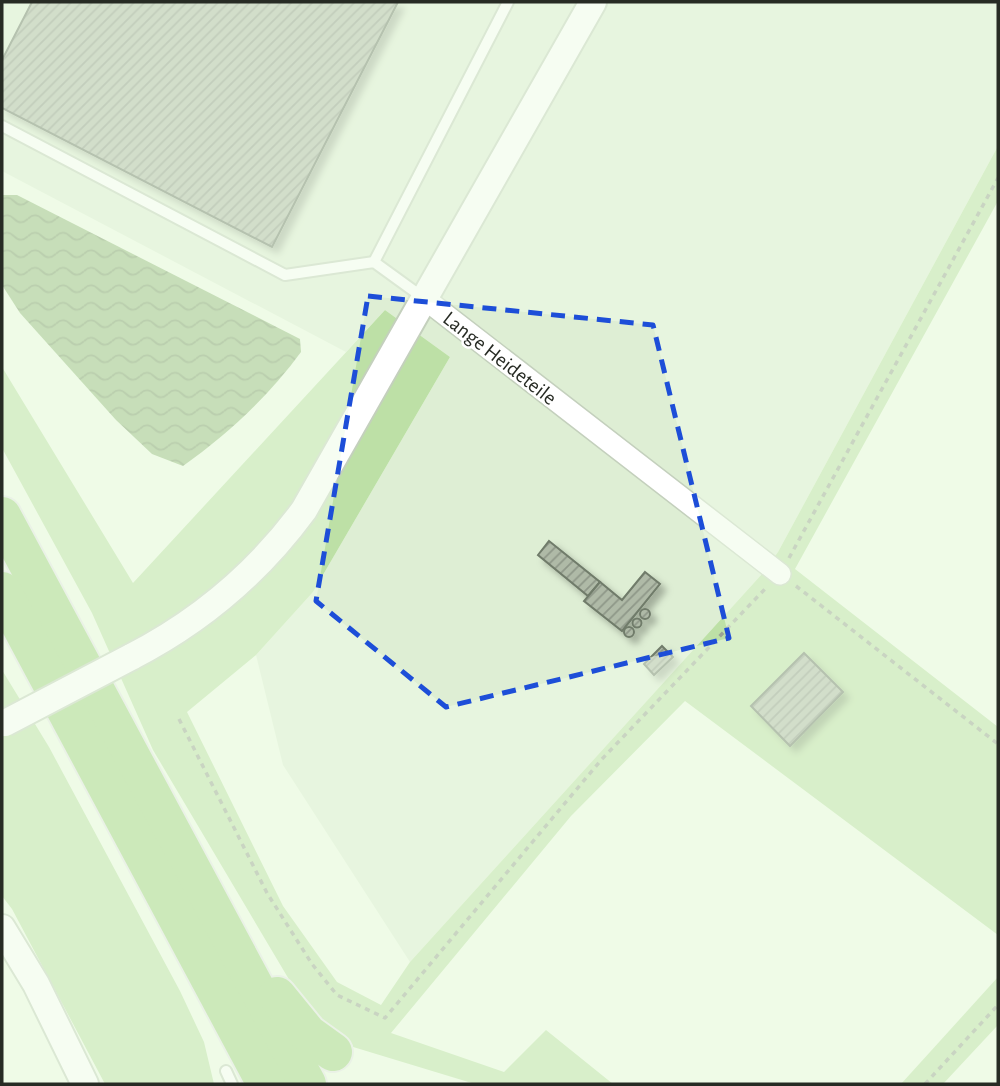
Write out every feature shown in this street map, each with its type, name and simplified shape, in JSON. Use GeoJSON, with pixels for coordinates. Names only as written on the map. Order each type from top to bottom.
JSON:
{"type":"FeatureCollection","features":[{"type":"Feature","properties":{"kind":"highway"},"geometry":{"type":"LineString","coordinates":[[2,516],[180,852],[307,1084]]}},
{"type":"Feature","properties":{"kind":"highway"},"geometry":{"type":"LineString","coordinates":[[2,591],[200,966],[266,1084]]}},
{"type":"Feature","properties":{"kind":"highway"},"geometry":{"type":"LineString","coordinates":[[180,852],[292,1018],[333,1052]]}},
{"type":"Feature","properties":{"kind":"highway"},"geometry":{"type":"LineString","coordinates":[[200,966],[227,1080]]}},
{"type":"Feature","properties":{"kind":"street","name":"Lange Heideteile"},"geometry":{"type":"LineString","coordinates":[[593,2],[425,299],[780,574]]}},
{"type":"Feature","properties":{"kind":"street"},"geometry":{"type":"LineString","coordinates":[[3,723],[180,630],[216,604],[257,567],[285,535],[321,483],[425,299]]}},
{"type":"Feature","properties":{"kind":"street"},"geometry":{"type":"LineString","coordinates":[[2,928],[36,984],[85,1084]]}},
{"type":"Feature","properties":{"kind":"lane"},"geometry":{"type":"LineString","coordinates":[[374,262],[508,2]]}},
{"type":"Feature","properties":{"kind":"lane"},"geometry":{"type":"LineString","coordinates":[[2,126],[285,275],[374,262],[425,299]]}},
{"type":"Feature","properties":{"kind":"path"},"geometry":{"type":"LineString","coordinates":[[179,719],[267,893],[312,964],[337,995],[385,1018],[602,759],[780,574],[998,178]]}},
{"type":"Feature","properties":{"kind":"path"},"geometry":{"type":"LineString","coordinates":[[780,574],[998,744]]}},
{"type":"Feature","properties":{"kind":"path"},"geometry":{"type":"LineString","coordinates":[[925,1084],[998,1005]]}},
{"type":"Feature","properties":{"kind":"highlighted area"},"geometry":{"type":"Polygon","coordinates":[[[368,296],[653,325],[729,638],[446,707],[316,601],[368,296]]]}},
{"type":"Feature","properties":{"kind":"shaded area"},"geometry":{"type":"Polygon","coordinates":[[[2,2],[998,2],[998,146],[778,552],[762,574],[410,962],[283,765],[256,655],[313,592],[450,357],[385,310],[346,352],[2,171],[2,2]]]}},
{"type":"Feature","properties":{"kind":"shaded area"},"geometry":{"type":"Polygon","coordinates":[[[998,146],[998,201],[795,569],[998,727],[998,935],[685,701],[571,816],[391,1033],[504,1072],[546,1030],[613,1084],[475,1084],[340,1043],[300,998],[153,750],[92,613],[2,448],[2,367],[133,583],[385,310],[450,357],[313,592],[256,655],[187,712],[283,906],[337,982],[381,1005],[410,962],[762,574],[778,552],[998,146]]]}},
{"type":"Feature","properties":{"kind":"shaded area"},"geometry":{"type":"Polygon","coordinates":[[[2,670],[49,747],[180,991],[204,1042],[214,1084],[105,1084],[12,909],[2,896],[2,670]]]}},
{"type":"Feature","properties":{"kind":"shaded area"},"geometry":{"type":"Polygon","coordinates":[[[998,977],[998,1025],[943,1084],[901,1084],[998,977]]]}},
{"type":"Feature","properties":{"kind":"water"},"geometry":{"type":"Polygon","coordinates":[[[2,195],[17,195],[300,339],[301,352],[246,414],[183,466],[152,454],[116,420],[20,313],[2,285],[2,195]]]}},
{"type":"Feature","properties":{"kind":"building"},"geometry":{"type":"Polygon","coordinates":[[[32,2],[398,2],[272,247],[2,108],[2,60],[32,2]]]}},
{"type":"Feature","properties":{"kind":"building"},"geometry":{"type":"Polygon","coordinates":[[[549,541],[600,582],[588,596],[538,555],[549,541]]]}},
{"type":"Feature","properties":{"kind":"building"},"geometry":{"type":"Polygon","coordinates":[[[645,572],[660,584],[622,631],[584,601],[600,582],[622,600],[645,572]]]}},
{"type":"Feature","properties":{"kind":"building"},"geometry":{"type":"Polygon","coordinates":[[[645,609],[650,614],[645,619],[640,614],[645,609]]]}},
{"type":"Feature","properties":{"kind":"building"},"geometry":{"type":"Polygon","coordinates":[[[637,618],[642,623],[637,628],[632,623],[637,618]]]}},
{"type":"Feature","properties":{"kind":"building"},"geometry":{"type":"Polygon","coordinates":[[[629,627],[634,632],[629,637],[624,632],[629,627]]]}},
{"type":"Feature","properties":{"kind":"building"},"geometry":{"type":"Polygon","coordinates":[[[662,646],[673,657],[654,675],[644,664],[662,646]]]}},
{"type":"Feature","properties":{"kind":"building"},"geometry":{"type":"Polygon","coordinates":[[[804,653],[843,692],[790,746],[751,706],[804,653]]]}}]}
